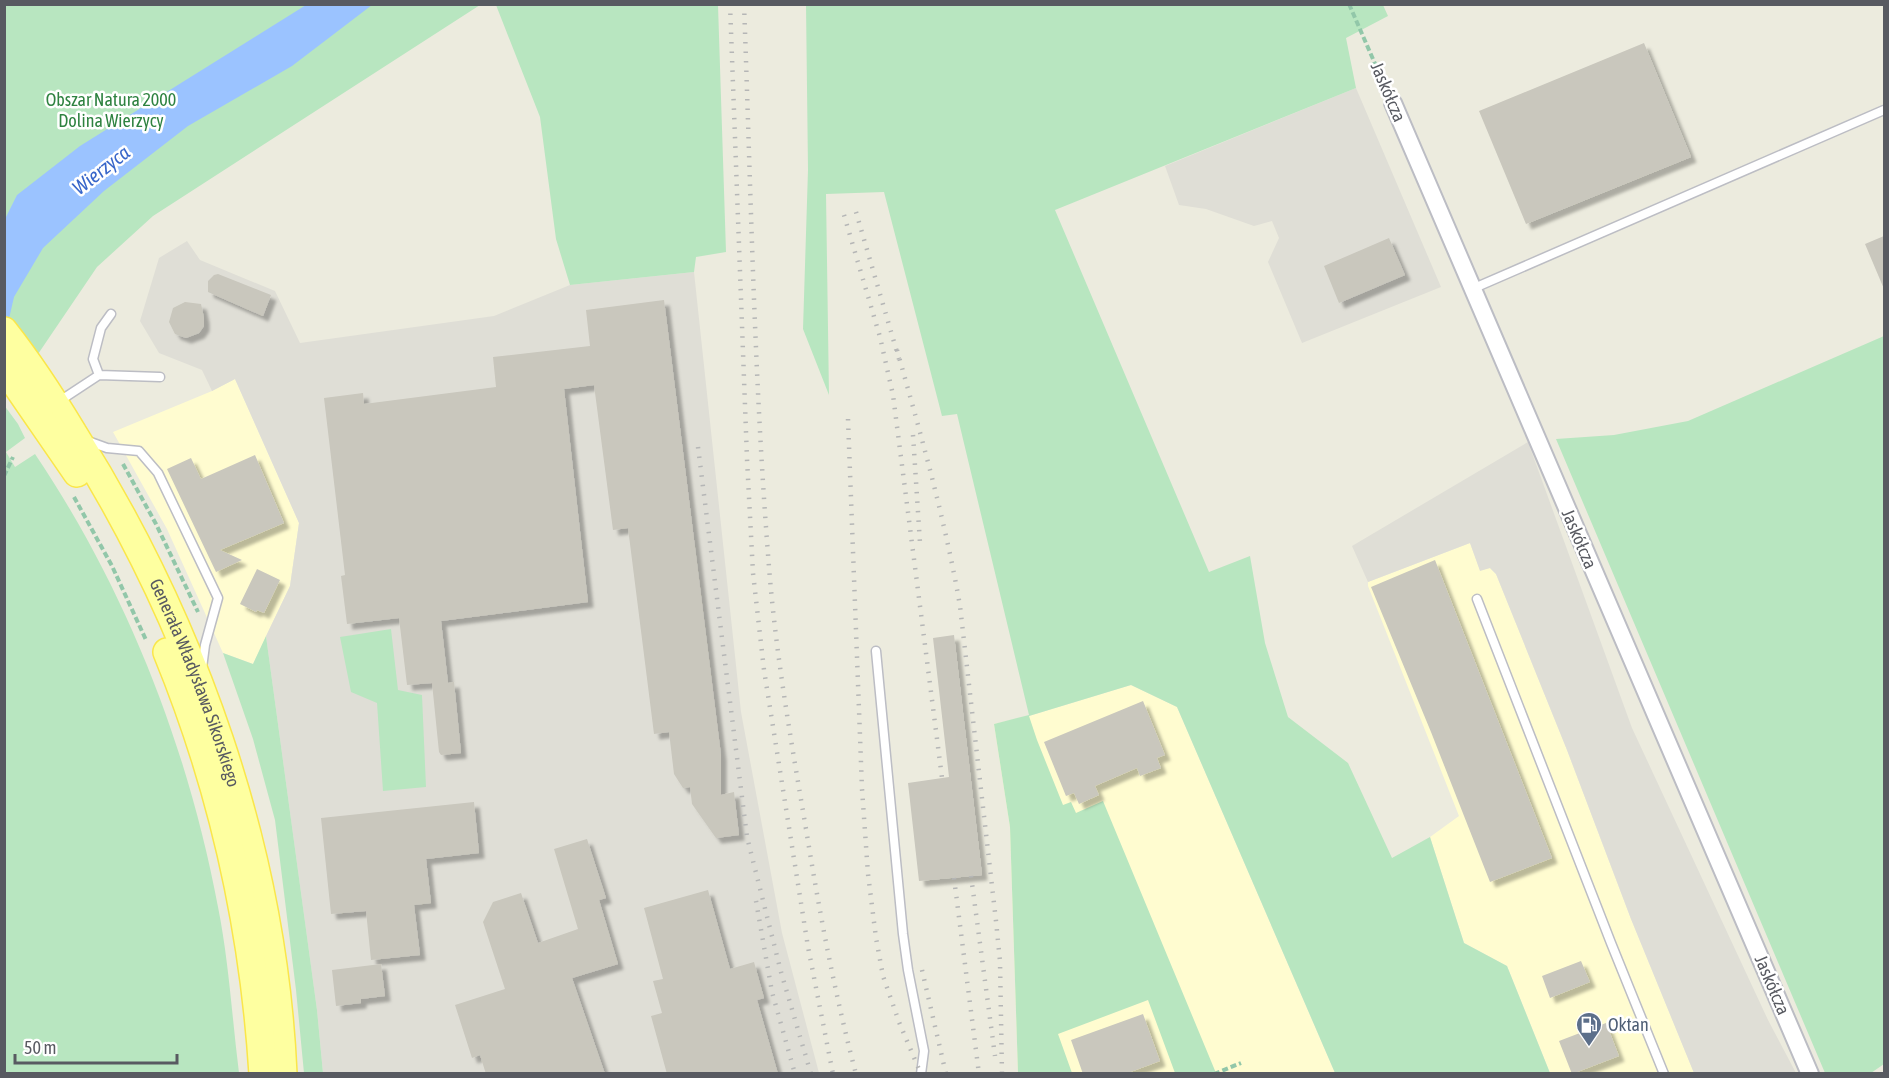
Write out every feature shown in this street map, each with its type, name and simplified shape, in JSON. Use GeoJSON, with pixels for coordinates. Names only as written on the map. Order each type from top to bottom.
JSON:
{"type":"FeatureCollection","features":[{"type":"Feature","properties":{"kind":"main road","name":"Generała Władysława Sikorskiego"},"geometry":{"type":"LineString","coordinates":[[4,331],[15,369],[105,521],[153,617],[197,732],[231,854],[253,973],[263,1074]]}},
{"type":"Feature","properties":{"kind":"main road","name":"Generała Władysława Sikorskiego"},"geometry":{"type":"LineString","coordinates":[[15,369],[56,404],[100,475],[144,556],[183,641],[219,735],[248,836],[270,944],[283,1074]]}},
{"type":"Feature","properties":{"kind":"street","name":"Jaskółcza"},"geometry":{"type":"LineString","coordinates":[[1393,104],[1471,290],[1810,1074]]}},
{"type":"Feature","properties":{"kind":"lane"},"geometry":{"type":"LineString","coordinates":[[1471,290],[1884,110]]}},
{"type":"Feature","properties":{"kind":"lane"},"geometry":{"type":"LineString","coordinates":[[99,375],[93,359],[101,328],[111,314]]}},
{"type":"Feature","properties":{"kind":"lane"},"geometry":{"type":"LineString","coordinates":[[56,404],[99,375],[160,377]]}},
{"type":"Feature","properties":{"kind":"lane"},"geometry":{"type":"LineString","coordinates":[[76,437],[107,448],[139,451],[158,473],[218,598],[205,645],[203,693]]}},
{"type":"Feature","properties":{"kind":"lane"},"geometry":{"type":"LineString","coordinates":[[1478,599],[1664,1074]]}},
{"type":"Feature","properties":{"kind":"lane"},"geometry":{"type":"LineString","coordinates":[[876,651],[904,943],[924,1051],[921,1074]]}},
{"type":"Feature","properties":{"kind":"path","name":"Jaskółcza"},"geometry":{"type":"LineString","coordinates":[[1349,4],[1393,104]]}},
{"type":"Feature","properties":{"kind":"path"},"geometry":{"type":"LineString","coordinates":[[4,476],[13,457]]}},
{"type":"Feature","properties":{"kind":"path"},"geometry":{"type":"LineString","coordinates":[[72,494],[112,566],[147,643]]}},
{"type":"Feature","properties":{"kind":"path"},"geometry":{"type":"LineString","coordinates":[[1214,1074],[1241,1063]]}},
{"type":"Feature","properties":{"kind":"shaded area"},"geometry":{"type":"Polygon","coordinates":[[[1356,88],[1441,287],[1302,343],[1268,262],[1279,238],[1272,221],[1254,226],[1206,209],[1179,205],[1165,166],[1356,88]]]}},
{"type":"Feature","properties":{"kind":"shaded area"},"geometry":{"type":"Polygon","coordinates":[[[187,241],[200,260],[275,291],[300,343],[494,316],[570,285],[694,272],[741,712],[782,933],[819,1073],[323,1073],[317,1010],[266,636],[290,586],[299,523],[235,379],[212,391],[202,370],[159,353],[140,321],[159,258],[187,241]]]}},
{"type":"Feature","properties":{"kind":"shaded area"},"geometry":{"type":"Polygon","coordinates":[[[235,379],[299,523],[290,586],[253,664],[223,653],[167,529],[113,432],[212,391],[235,379]]]}},
{"type":"Feature","properties":{"kind":"shaded area"},"geometry":{"type":"Polygon","coordinates":[[[1528,442],[1632,728],[1768,1020],[1796,1073],[1694,1073],[1496,574],[1490,568],[1480,571],[1470,543],[1368,582],[1352,546],[1528,442]]]}},
{"type":"Feature","properties":{"kind":"shaded area"},"geometry":{"type":"Polygon","coordinates":[[[1470,543],[1480,570],[1490,568],[1496,574],[1694,1073],[1550,1073],[1507,966],[1464,943],[1430,837],[1459,816],[1368,582],[1470,543]]]}},
{"type":"Feature","properties":{"kind":"shaded area"},"geometry":{"type":"Polygon","coordinates":[[[1131,685],[1177,707],[1335,1073],[1018,1073],[1010,827],[994,724],[1029,716],[1131,685]]]}},
{"type":"Feature","properties":{"kind":"green space","name":"Obszar Natura 2000 Dolina Wierzycy"},"geometry":{"type":"Polygon","coordinates":[[[4,5],[480,5],[153,216],[97,267],[36,357],[5,316],[4,5]]]}},
{"type":"Feature","properties":{"kind":"green space"},"geometry":{"type":"Polygon","coordinates":[[[496,5],[718,5],[726,252],[696,257],[694,272],[570,285],[556,239],[540,117],[496,5]]]}},
{"type":"Feature","properties":{"kind":"green space"},"geometry":{"type":"Polygon","coordinates":[[[806,5],[1383,5],[1388,16],[1346,38],[1356,88],[1055,210],[1209,572],[1250,556],[1265,643],[1288,717],[1348,763],[1392,858],[1430,837],[1464,943],[1507,966],[1550,1073],[1335,1073],[1177,707],[1131,685],[1029,716],[1063,805],[1071,802],[1076,813],[1103,801],[1216,1073],[1175,1073],[1148,1000],[1058,1034],[1072,1073],[1018,1073],[1010,827],[994,724],[1029,715],[957,414],[942,416],[884,192],[826,194],[829,395],[803,329],[808,170],[806,5]]]}},
{"type":"Feature","properties":{"kind":"green space"},"geometry":{"type":"Polygon","coordinates":[[[1884,336],[1884,1064],[1871,1073],[1825,1073],[1556,439],[1614,435],[1688,421],[1884,336]]]}},
{"type":"Feature","properties":{"kind":"green space"},"geometry":{"type":"Polygon","coordinates":[[[4,405],[25,438],[6,452],[15,467],[35,454],[68,506],[125,614],[171,729],[190,788],[218,907],[228,969],[239,1073],[5,1073],[4,405]]]}},
{"type":"Feature","properties":{"kind":"green space"},"geometry":{"type":"Polygon","coordinates":[[[391,629],[398,690],[422,695],[426,787],[383,791],[377,703],[351,692],[340,637],[391,629]]]}},
{"type":"Feature","properties":{"kind":"green space"},"geometry":{"type":"Polygon","coordinates":[[[266,636],[317,1010],[323,1073],[304,1073],[275,820],[253,739],[223,653],[253,664],[266,636]]]}},
{"type":"Feature","properties":{"kind":"water","name":"Wierzyca"},"geometry":{"type":"Polygon","coordinates":[[[306,5],[372,5],[292,66],[188,126],[104,191],[43,248],[14,297],[5,336],[5,219],[17,195],[80,146],[306,5]]]}},
{"type":"Feature","properties":{"kind":"building"},"geometry":{"type":"Polygon","coordinates":[[[1644,43],[1691,157],[1526,224],[1479,111],[1644,43]]]}},
{"type":"Feature","properties":{"kind":"building"},"geometry":{"type":"Polygon","coordinates":[[[1884,236],[1884,289],[1865,244],[1884,236]]]}},
{"type":"Feature","properties":{"kind":"building"},"geometry":{"type":"Polygon","coordinates":[[[1389,238],[1405,275],[1339,303],[1324,266],[1389,238]]]}},
{"type":"Feature","properties":{"kind":"building"},"geometry":{"type":"Polygon","coordinates":[[[218,274],[271,295],[263,316],[208,292],[208,281],[218,274]]]}},
{"type":"Feature","properties":{"kind":"building"},"geometry":{"type":"Polygon","coordinates":[[[664,300],[721,755],[721,795],[734,792],[739,835],[716,838],[692,804],[690,787],[683,788],[674,774],[669,732],[654,734],[628,528],[613,530],[594,385],[564,389],[588,602],[441,621],[448,683],[454,682],[461,753],[441,755],[439,752],[432,683],[407,685],[399,618],[347,624],[341,576],[345,575],[324,398],[363,393],[364,404],[496,387],[493,357],[590,346],[586,310],[664,300]]]}},
{"type":"Feature","properties":{"kind":"building"},"geometry":{"type":"Polygon","coordinates":[[[185,302],[201,304],[204,318],[204,326],[199,333],[186,338],[175,334],[169,322],[173,308],[185,302]]]}},
{"type":"Feature","properties":{"kind":"building"},"geometry":{"type":"Polygon","coordinates":[[[255,455],[284,523],[220,550],[242,560],[216,572],[167,469],[191,458],[201,479],[255,455]]]}},
{"type":"Feature","properties":{"kind":"building"},"geometry":{"type":"Polygon","coordinates":[[[1435,560],[1552,858],[1490,882],[1371,587],[1435,560]]]}},
{"type":"Feature","properties":{"kind":"building"},"geometry":{"type":"Polygon","coordinates":[[[257,569],[280,580],[264,613],[257,610],[256,612],[240,604],[257,569]]]}},
{"type":"Feature","properties":{"kind":"building"},"geometry":{"type":"Polygon","coordinates":[[[954,635],[982,875],[919,881],[908,783],[949,777],[933,638],[954,635]]]}},
{"type":"Feature","properties":{"kind":"building"},"geometry":{"type":"Polygon","coordinates":[[[1143,701],[1165,755],[1157,758],[1161,768],[1140,776],[1137,768],[1095,786],[1099,795],[1079,804],[1074,793],[1066,796],[1044,742],[1143,701]]]}},
{"type":"Feature","properties":{"kind":"building"},"geometry":{"type":"Polygon","coordinates":[[[474,802],[479,853],[426,859],[431,903],[414,905],[420,955],[371,960],[366,911],[331,914],[321,818],[474,802]]]}},
{"type":"Feature","properties":{"kind":"building"},"geometry":{"type":"Polygon","coordinates":[[[587,839],[606,898],[599,900],[618,964],[572,978],[605,1074],[486,1074],[480,1055],[472,1058],[455,1005],[505,989],[483,922],[493,902],[521,893],[538,943],[578,929],[554,849],[587,839]]]}},
{"type":"Feature","properties":{"kind":"building"},"geometry":{"type":"Polygon","coordinates":[[[708,890],[730,969],[754,962],[764,998],[757,1000],[778,1074],[667,1074],[651,1016],[662,1013],[653,981],[663,979],[644,908],[708,890]]]}},
{"type":"Feature","properties":{"kind":"building"},"geometry":{"type":"Polygon","coordinates":[[[1581,961],[1590,982],[1550,998],[1542,976],[1581,961]]]}},
{"type":"Feature","properties":{"kind":"building"},"geometry":{"type":"Polygon","coordinates":[[[381,964],[385,996],[361,999],[361,1003],[336,1006],[332,970],[381,964]]]}},
{"type":"Feature","properties":{"kind":"building"},"geometry":{"type":"Polygon","coordinates":[[[1143,1014],[1160,1061],[1125,1074],[1083,1074],[1071,1040],[1143,1014]]]}},
{"type":"Feature","properties":{"kind":"building","name":"Oktan"},"geometry":{"type":"Polygon","coordinates":[[[1606,1023],[1619,1056],[1572,1074],[1559,1041],[1606,1023]]]}},
{"type":"Feature","properties":{"kind":"railway"},"geometry":{"type":"LineString","coordinates":[[730,4],[753,573],[764,670],[808,947],[833,1074]]}},
{"type":"Feature","properties":{"kind":"railway"},"geometry":{"type":"LineString","coordinates":[[744,4],[756,356],[772,601],[785,701],[817,895],[856,1074]]}},
{"type":"Feature","properties":{"kind":"railway"},"geometry":{"type":"LineString","coordinates":[[856,212],[899,359]]}},
{"type":"Feature","properties":{"kind":"railway"},"geometry":{"type":"LineString","coordinates":[[844,215],[880,337],[893,395],[942,778]]}},
{"type":"Feature","properties":{"kind":"railway"},"geometry":{"type":"LineString","coordinates":[[897,350],[940,509],[960,606],[1000,961],[1002,1074]]}},
{"type":"Feature","properties":{"kind":"railway"},"geometry":{"type":"LineString","coordinates":[[848,419],[862,789],[868,874],[883,976],[921,1074]]}},
{"type":"Feature","properties":{"kind":"railway"},"geometry":{"type":"LineString","coordinates":[[913,435],[920,543]]}},
{"type":"Feature","properties":{"kind":"railway"},"geometry":{"type":"LineString","coordinates":[[698,447],[747,837],[781,972],[811,1074]]}},
{"type":"Feature","properties":{"kind":"railway"},"geometry":{"type":"LineString","coordinates":[[971,876],[995,1056]]}},
{"type":"Feature","properties":{"kind":"railway"},"geometry":{"type":"LineString","coordinates":[[954,878],[979,1074]]}},
{"type":"Feature","properties":{"kind":"railway"},"geometry":{"type":"LineString","coordinates":[[756,901],[772,992],[795,1074]]}},
{"type":"Feature","properties":{"kind":"railway"},"geometry":{"type":"LineString","coordinates":[[922,970],[946,1074]]}},
{"type":"Feature","properties":{"kind":"place","name":"Oktan"},"geometry":{"type":"Point","coordinates":[1589,1048]}}]}
